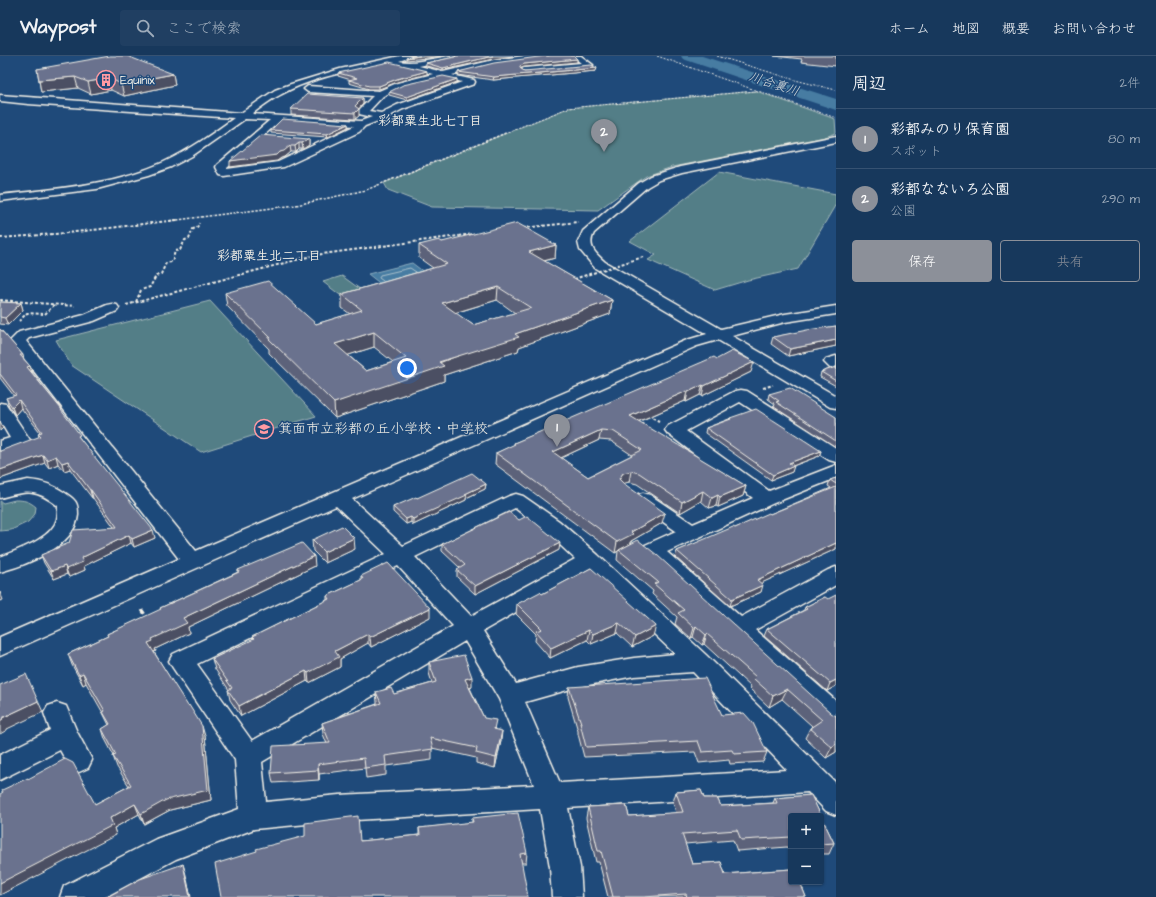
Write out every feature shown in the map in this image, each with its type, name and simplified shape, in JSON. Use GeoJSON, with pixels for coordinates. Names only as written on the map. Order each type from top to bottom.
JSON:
{"type":"FeatureCollection","features":[{"type":"Feature","properties":{"kind":"street"},"geometry":{"type":"LineString","coordinates":[[0,198],[74,189],[133,176],[175,161],[189,154],[267,98],[294,85],[323,76],[390,61],[410,61],[452,56]]}},
{"type":"Feature","properties":{"kind":"street"},"geometry":{"type":"LineString","coordinates":[[383,116],[362,112],[380,94],[400,85],[500,61],[544,56]]}},
{"type":"Feature","properties":{"kind":"street"},"geometry":{"type":"LineString","coordinates":[[518,71],[589,65],[576,56]]}},
{"type":"Feature","properties":{"kind":"street"},"geometry":{"type":"LineString","coordinates":[[278,118],[221,167],[224,173],[258,170],[280,165],[356,130],[362,124],[383,116],[400,107],[471,82],[443,74],[410,61],[389,71]]}},
{"type":"Feature","properties":{"kind":"street"},"geometry":{"type":"LineString","coordinates":[[467,69],[486,74]]}},
{"type":"Feature","properties":{"kind":"street"},"geometry":{"type":"LineString","coordinates":[[319,90],[341,83]]}},
{"type":"Feature","properties":{"kind":"street"},"geometry":{"type":"LineString","coordinates":[[308,89],[380,94]]}},
{"type":"Feature","properties":{"kind":"street"},"geometry":{"type":"LineString","coordinates":[[0,98],[36,102],[362,124]]}},
{"type":"Feature","properties":{"kind":"street"},"geometry":{"type":"LineString","coordinates":[[258,136],[274,137]]}},
{"type":"Feature","properties":{"kind":"street"},"geometry":{"type":"LineString","coordinates":[[836,139],[680,170],[656,178],[643,185],[589,231],[584,238],[584,245],[589,255],[600,265],[836,403]]}},
{"type":"Feature","properties":{"kind":"street"},"geometry":{"type":"LineString","coordinates":[[306,140],[330,142]]}},
{"type":"Feature","properties":{"kind":"street"},"geometry":{"type":"LineString","coordinates":[[112,308],[89,318],[24,335],[18,341],[192,561]]}},
{"type":"Feature","properties":{"kind":"street"},"geometry":{"type":"LineString","coordinates":[[0,647],[338,496],[692,343],[785,318],[836,310]]}},
{"type":"Feature","properties":{"kind":"street"},"geometry":{"type":"LineString","coordinates":[[836,362],[832,362],[836,365]]}},
{"type":"Feature","properties":{"kind":"street"},"geometry":{"type":"LineString","coordinates":[[767,499],[674,430],[741,395],[836,456]]}},
{"type":"Feature","properties":{"kind":"street"},"geometry":{"type":"LineString","coordinates":[[0,408],[21,440],[0,447]]}},
{"type":"Feature","properties":{"kind":"street"},"geometry":{"type":"LineString","coordinates":[[836,471],[767,499],[652,550],[836,716]]}},
{"type":"Feature","properties":{"kind":"street"},"geometry":{"type":"LineString","coordinates":[[0,492],[14,488],[34,486],[53,492],[68,504],[67,519],[55,537],[32,552],[0,565]]}},
{"type":"Feature","properties":{"kind":"street"},"geometry":{"type":"LineString","coordinates":[[629,489],[691,532]]}},
{"type":"Feature","properties":{"kind":"street"},"geometry":{"type":"LineString","coordinates":[[338,496],[400,556],[469,628],[510,696],[552,796],[565,867],[567,897]]}},
{"type":"Feature","properties":{"kind":"street"},"geometry":{"type":"LineString","coordinates":[[254,816],[248,757],[181,661],[516,500],[552,526],[590,560],[698,662],[836,802]]}},
{"type":"Feature","properties":{"kind":"street"},"geometry":{"type":"LineString","coordinates":[[248,757],[469,628],[590,560]]}},
{"type":"Feature","properties":{"kind":"street"},"geometry":{"type":"LineString","coordinates":[[739,628],[836,575]]}},
{"type":"Feature","properties":{"kind":"street"},"geometry":{"type":"LineString","coordinates":[[510,696],[578,677],[634,667],[698,662]]}},
{"type":"Feature","properties":{"kind":"street"},"geometry":{"type":"LineString","coordinates":[[0,768],[61,724],[79,760]]}},
{"type":"Feature","properties":{"kind":"street"},"geometry":{"type":"LineString","coordinates":[[75,897],[166,849],[254,816],[339,808],[814,780]]}},
{"type":"Feature","properties":{"kind":"path"},"geometry":{"type":"LineString","coordinates":[[657,56],[836,118]]}},
{"type":"Feature","properties":{"kind":"path"},"geometry":{"type":"LineString","coordinates":[[717,56],[795,80],[836,90]]}},
{"type":"Feature","properties":{"kind":"path"},"geometry":{"type":"LineString","coordinates":[[0,238],[43,236],[341,198],[366,190],[568,108],[756,91]]}},
{"type":"Feature","properties":{"kind":"path"},"geometry":{"type":"LineString","coordinates":[[519,228],[574,221],[581,222]]}},
{"type":"Feature","properties":{"kind":"path"},"geometry":{"type":"LineString","coordinates":[[136,302],[141,290],[150,287],[156,276],[161,274],[166,263],[172,262],[176,252],[180,250],[185,240],[190,239],[193,229],[197,228],[199,223]]}},
{"type":"Feature","properties":{"kind":"path"},"geometry":{"type":"LineString","coordinates":[[112,308],[315,255],[480,233]]}},
{"type":"Feature","properties":{"kind":"path"},"geometry":{"type":"LineString","coordinates":[[567,281],[643,257]]}},
{"type":"Feature","properties":{"kind":"path"},"geometry":{"type":"LineString","coordinates":[[0,300],[76,306]]}},
{"type":"Feature","properties":{"kind":"path"},"geometry":{"type":"LineString","coordinates":[[45,314],[55,304]]}},
{"type":"Feature","properties":{"kind":"path"},"geometry":{"type":"LineString","coordinates":[[646,414],[674,430]]}},
{"type":"Feature","properties":{"kind":"path"},"geometry":{"type":"LineString","coordinates":[[142,610],[150,623]]}},
{"type":"Feature","properties":{"kind":"green space"},"geometry":{"type":"Polygon","coordinates":[[[756,91],[835,119],[836,133],[825,137],[672,167],[646,176],[598,210],[432,207],[388,190],[384,183],[568,108],[756,91]]]}},
{"type":"Feature","properties":{"kind":"green space"},"geometry":{"type":"Polygon","coordinates":[[[719,172],[836,194],[836,204],[798,269],[748,280],[715,290],[648,260],[656,255],[630,241],[719,172]]]}},
{"type":"Feature","properties":{"kind":"green space"},"geometry":{"type":"Polygon","coordinates":[[[342,276],[368,295],[348,301],[323,282],[342,276]]]}},
{"type":"Feature","properties":{"kind":"green space"},"geometry":{"type":"Polygon","coordinates":[[[210,301],[316,416],[201,452],[71,365],[56,340],[210,301]]]}},
{"type":"Feature","properties":{"kind":"green space"},"geometry":{"type":"Polygon","coordinates":[[[15,500],[31,503],[36,507],[35,514],[28,522],[11,530],[0,531],[0,501],[3,503],[15,500]]]}},
{"type":"Feature","properties":{"kind":"water"},"geometry":{"type":"Polygon","coordinates":[[[412,263],[433,279],[388,290],[368,274],[412,263]]]}},
{"type":"Feature","properties":{"kind":"building"},"geometry":{"type":"Polygon","coordinates":[[[110,56],[127,56],[173,74],[121,84],[109,78],[88,82],[75,77],[39,80],[37,69],[110,56]]]}},
{"type":"Feature","properties":{"kind":"building"},"geometry":{"type":"Polygon","coordinates":[[[456,56],[493,56],[443,68],[426,63],[456,56]]]}},
{"type":"Feature","properties":{"kind":"building"},"geometry":{"type":"Polygon","coordinates":[[[546,56],[574,56],[577,59],[524,64],[520,66],[520,68],[524,71],[591,65],[597,68],[494,77],[458,72],[494,63],[546,56]]]}},
{"type":"Feature","properties":{"kind":"building"},"geometry":{"type":"Polygon","coordinates":[[[389,62],[427,71],[397,79],[379,86],[369,86],[349,80],[357,78],[338,73],[389,62]]]}},
{"type":"Feature","properties":{"kind":"building"},"geometry":{"type":"Polygon","coordinates":[[[443,76],[457,79],[407,97],[389,92],[403,85],[443,76]]]}},
{"type":"Feature","properties":{"kind":"building"},"geometry":{"type":"Polygon","coordinates":[[[307,94],[363,98],[355,106],[359,109],[355,113],[291,109],[307,94]]]}},
{"type":"Feature","properties":{"kind":"building"},"geometry":{"type":"Polygon","coordinates":[[[282,119],[348,124],[327,134],[271,130],[282,119]]]}},
{"type":"Feature","properties":{"kind":"building"},"geometry":{"type":"Polygon","coordinates":[[[261,135],[309,139],[295,146],[290,146],[277,155],[230,161],[261,135]]]}},
{"type":"Feature","properties":{"kind":"building"},"geometry":{"type":"Polygon","coordinates":[[[517,223],[556,245],[529,252],[612,300],[515,334],[519,337],[439,362],[444,366],[334,403],[225,293],[268,281],[316,324],[362,310],[342,294],[447,264],[419,245],[439,240],[442,242],[517,223]],[[498,287],[442,303],[473,325],[531,308],[498,287]],[[374,332],[335,344],[366,371],[406,358],[374,332]]]}},
{"type":"Feature","properties":{"kind":"building"},"geometry":{"type":"Polygon","coordinates":[[[0,302],[21,303],[5,318],[0,317],[0,302]]]}},
{"type":"Feature","properties":{"kind":"building"},"geometry":{"type":"Polygon","coordinates":[[[836,326],[836,340],[790,349],[773,337],[807,330],[836,326]]]}},
{"type":"Feature","properties":{"kind":"building"},"geometry":{"type":"Polygon","coordinates":[[[0,329],[23,355],[20,355],[30,366],[27,367],[62,410],[80,435],[78,436],[153,530],[132,539],[129,535],[81,558],[83,562],[66,569],[65,566],[51,571],[41,555],[69,543],[73,530],[117,527],[68,461],[62,463],[56,456],[47,460],[43,455],[0,470],[0,451],[41,436],[38,433],[42,432],[19,400],[12,407],[6,398],[16,395],[0,374],[0,329]]]}},
{"type":"Feature","properties":{"kind":"building"},"geometry":{"type":"Polygon","coordinates":[[[732,351],[754,362],[704,386],[703,385],[688,392],[687,391],[630,416],[746,486],[720,497],[718,495],[712,498],[703,491],[682,502],[639,473],[631,471],[623,473],[619,479],[623,483],[665,513],[631,532],[633,534],[617,542],[496,453],[515,444],[514,443],[714,357],[717,359],[732,351]],[[601,430],[553,452],[588,477],[642,450],[613,431],[601,430]]]}},
{"type":"Feature","properties":{"kind":"building"},"geometry":{"type":"Polygon","coordinates":[[[836,367],[836,381],[821,372],[836,367]]]}},
{"type":"Feature","properties":{"kind":"building"},"geometry":{"type":"Polygon","coordinates":[[[790,388],[836,417],[836,441],[776,402],[779,401],[769,394],[790,388]]]}},
{"type":"Feature","properties":{"kind":"building"},"geometry":{"type":"Polygon","coordinates":[[[756,409],[821,451],[789,463],[794,466],[773,475],[706,428],[756,409]]]}},
{"type":"Feature","properties":{"kind":"building"},"geometry":{"type":"Polygon","coordinates":[[[472,473],[486,484],[465,494],[467,495],[413,519],[411,517],[406,519],[393,507],[416,497],[417,498],[472,473]]]}},
{"type":"Feature","properties":{"kind":"building"},"geometry":{"type":"Polygon","coordinates":[[[836,478],[836,484],[830,480],[836,478]]]}},
{"type":"Feature","properties":{"kind":"building"},"geometry":{"type":"Polygon","coordinates":[[[836,487],[836,543],[757,580],[763,585],[732,599],[677,551],[733,527],[735,528],[836,487]]]}},
{"type":"Feature","properties":{"kind":"building"},"geometry":{"type":"Polygon","coordinates":[[[509,512],[519,520],[527,516],[560,543],[475,586],[457,570],[465,565],[442,544],[509,512]]]}},
{"type":"Feature","properties":{"kind":"building"},"geometry":{"type":"Polygon","coordinates":[[[342,526],[354,538],[324,552],[312,540],[342,526]]]}},
{"type":"Feature","properties":{"kind":"building"},"geometry":{"type":"Polygon","coordinates":[[[638,540],[657,555],[836,716],[836,744],[832,747],[810,728],[822,720],[787,689],[773,696],[754,679],[756,677],[707,634],[706,635],[696,626],[694,628],[678,613],[684,610],[654,584],[658,582],[619,550],[638,540]]]}},
{"type":"Feature","properties":{"kind":"building"},"geometry":{"type":"Polygon","coordinates":[[[302,543],[314,556],[183,618],[187,623],[152,639],[153,641],[148,643],[202,726],[208,790],[166,800],[141,814],[135,804],[110,818],[113,825],[0,883],[0,794],[3,792],[2,790],[28,779],[65,759],[73,763],[95,804],[131,785],[113,756],[116,755],[102,729],[110,724],[103,712],[105,711],[83,673],[79,675],[68,654],[108,636],[107,634],[161,609],[160,608],[239,572],[238,570],[302,543]]]}},
{"type":"Feature","properties":{"kind":"building"},"geometry":{"type":"Polygon","coordinates":[[[388,563],[430,608],[370,637],[368,634],[335,651],[339,657],[308,673],[306,671],[239,706],[228,690],[232,688],[212,659],[254,639],[252,637],[329,599],[327,596],[363,579],[361,576],[388,563]]]}},
{"type":"Feature","properties":{"kind":"building"},"geometry":{"type":"Polygon","coordinates":[[[591,568],[656,626],[635,637],[619,623],[593,634],[589,630],[551,648],[536,631],[542,629],[517,604],[540,592],[542,594],[591,568]]]}},
{"type":"Feature","properties":{"kind":"building"},"geometry":{"type":"Polygon","coordinates":[[[836,595],[836,680],[830,683],[767,629],[807,609],[805,607],[825,597],[828,599],[836,595]]]}},
{"type":"Feature","properties":{"kind":"building"},"geometry":{"type":"Polygon","coordinates":[[[464,655],[472,677],[465,679],[484,718],[496,720],[494,729],[502,731],[496,758],[476,753],[477,748],[430,738],[433,749],[385,756],[386,765],[365,768],[364,758],[318,764],[318,770],[271,773],[273,746],[330,743],[322,723],[381,703],[376,692],[391,688],[394,694],[436,682],[429,662],[464,655]]]}},
{"type":"Feature","properties":{"kind":"building"},"geometry":{"type":"Polygon","coordinates":[[[26,674],[38,701],[2,718],[3,719],[0,721],[0,685],[26,674]]]}},
{"type":"Feature","properties":{"kind":"building"},"geometry":{"type":"Polygon","coordinates":[[[705,678],[722,715],[744,713],[753,723],[767,752],[734,754],[732,750],[702,752],[698,741],[586,747],[581,723],[569,687],[705,678]]]}},
{"type":"Feature","properties":{"kind":"building"},"geometry":{"type":"Polygon","coordinates":[[[701,790],[704,798],[717,798],[721,806],[777,803],[775,798],[811,795],[820,813],[788,813],[788,837],[741,840],[737,830],[682,834],[692,864],[721,862],[725,874],[788,869],[788,885],[801,885],[806,897],[687,897],[686,894],[644,897],[613,897],[601,851],[598,851],[588,807],[626,805],[629,816],[683,812],[676,792],[701,790]]]}},
{"type":"Feature","properties":{"kind":"building"},"geometry":{"type":"Polygon","coordinates":[[[518,813],[527,853],[520,854],[528,897],[221,897],[215,864],[257,851],[256,849],[305,836],[305,823],[358,816],[360,841],[420,835],[419,828],[473,822],[472,818],[518,813]]]}},
{"type":"Feature","properties":{"kind":"building"},"geometry":{"type":"Polygon","coordinates":[[[824,822],[834,843],[824,844],[824,822]]]}},
{"type":"Feature","properties":{"kind":"building"},"geometry":{"type":"Polygon","coordinates":[[[183,864],[190,897],[107,897],[140,879],[183,864]]]}},
{"type":"Feature","properties":{"kind":"waterway","name":"川合裏川"},"geometry":{"type":"LineString","coordinates":[[688,56],[836,105]]}},
{"type":"Feature","properties":{"kind":"place","name":"Equinix"},"geometry":{"type":"Point","coordinates":[106,80]}},
{"type":"Feature","properties":{"kind":"place","name":"彩都なないろ公園"},"geometry":{"type":"Point","coordinates":[604,152]}},
{"type":"Feature","properties":{"kind":"place","name":"箕面市立彩都の丘小学校・中学校"},"geometry":{"type":"Point","coordinates":[264,429]}},
{"type":"Feature","properties":{"kind":"place","name":"彩都みのり保育園"},"geometry":{"type":"Point","coordinates":[557,447]}},
{"type":"Feature","properties":{"kind":"district","name":"彩都粟生北七丁目"},"geometry":{"type":"Point","coordinates":[430,121]}},
{"type":"Feature","properties":{"kind":"district","name":"彩都粟生北二丁目"},"geometry":{"type":"Point","coordinates":[269,256]}}]}
